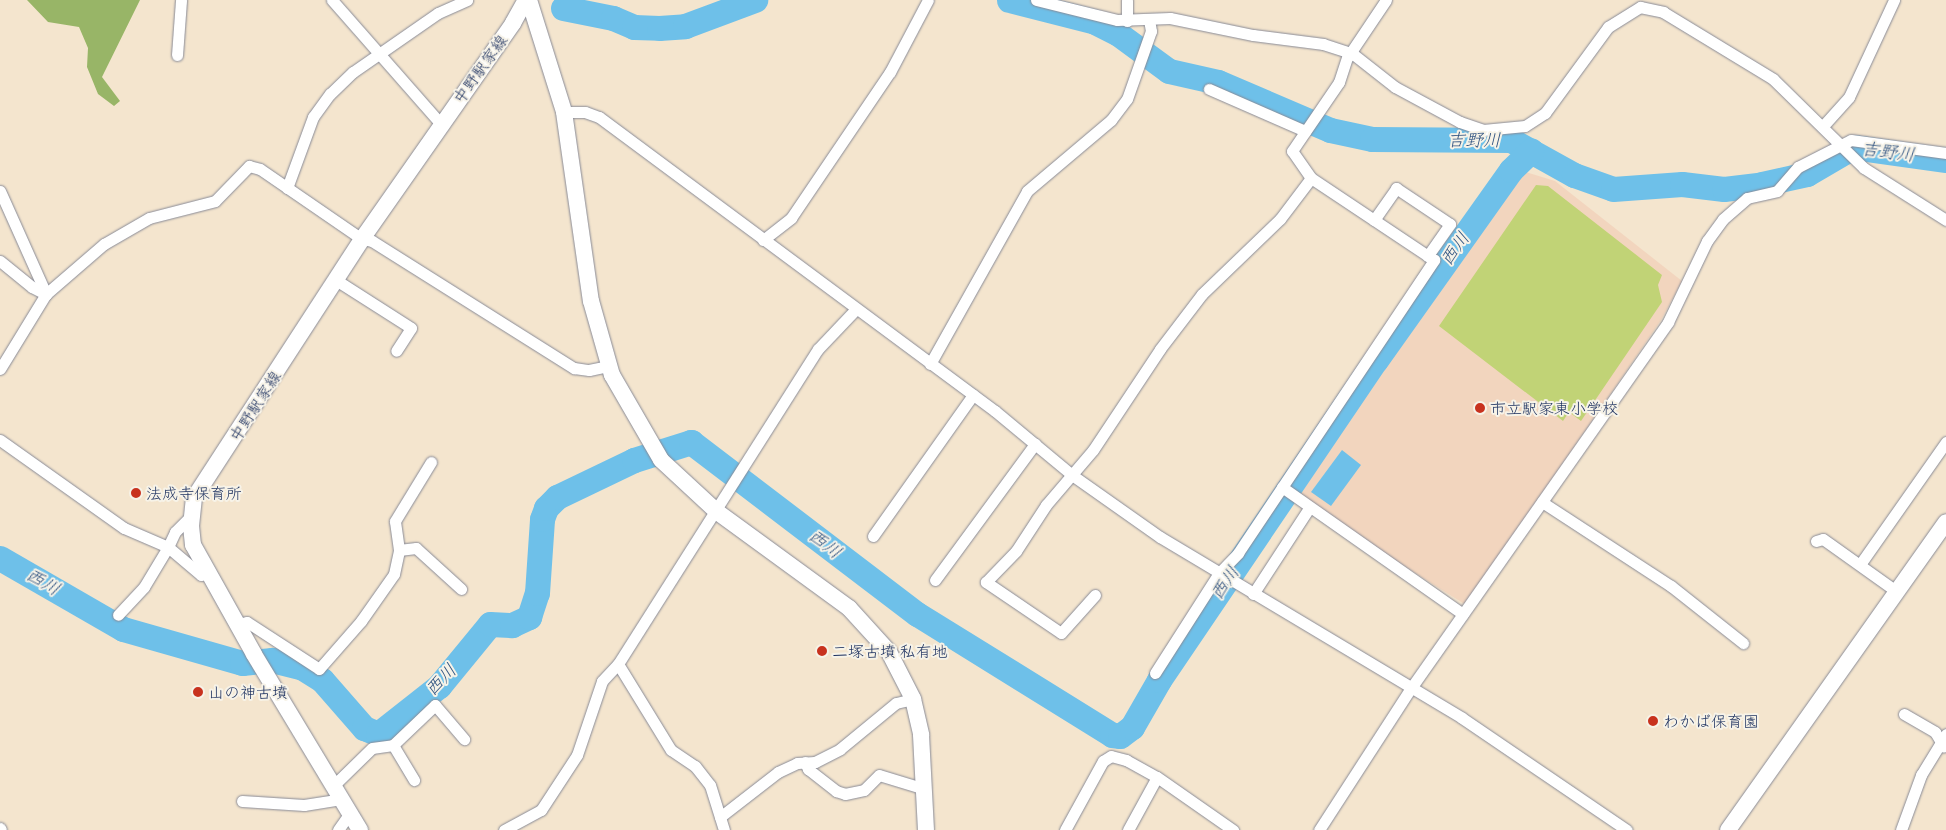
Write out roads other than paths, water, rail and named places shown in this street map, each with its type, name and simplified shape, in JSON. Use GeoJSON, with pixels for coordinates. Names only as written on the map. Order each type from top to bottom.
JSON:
{"type":"FeatureCollection","features":[{"type":"Feature","properties":{"kind":"street"},"geometry":{"type":"LineString","coordinates":[[177,55],[181,0]]}},
{"type":"Feature","properties":{"kind":"street"},"geometry":{"type":"LineString","coordinates":[[332,0],[377,55],[441,124]]}},
{"type":"Feature","properties":{"kind":"street"},"geometry":{"type":"LineString","coordinates":[[287,188],[313,117],[354,72],[438,13],[467,0]]}},
{"type":"Feature","properties":{"kind":"street"},"geometry":{"type":"LineString","coordinates":[[527,0],[564,112],[591,300],[608,366],[661,460],[716,511],[849,608],[889,652],[913,699],[922,735],[926,830]]}},
{"type":"Feature","properties":{"kind":"street","name":"中野駅家線"},"geometry":{"type":"LineString","coordinates":[[360,830],[258,660],[193,545],[192,515],[194,498],[362,239],[513,23],[527,0]]}},
{"type":"Feature","properties":{"kind":"street"},"geometry":{"type":"LineString","coordinates":[[762,240],[791,218],[890,72],[928,0]]}},
{"type":"Feature","properties":{"kind":"street"},"geometry":{"type":"LineString","coordinates":[[1036,0],[1127,21],[1170,18],[1253,35],[1323,44],[1353,54],[1395,87],[1460,122],[1482,130],[1525,126],[1545,113],[1608,27],[1637,3],[1663,12],[1773,79],[1824,126],[1864,168],[1946,220]]}},
{"type":"Feature","properties":{"kind":"street"},"geometry":{"type":"LineString","coordinates":[[1127,0],[1127,21]]}},
{"type":"Feature","properties":{"kind":"street"},"geometry":{"type":"LineString","coordinates":[[1155,673],[1219,573],[1238,554],[1434,260],[1311,178],[1292,151],[1339,82],[1347,58],[1353,54],[1386,0]]}},
{"type":"Feature","properties":{"kind":"street"},"geometry":{"type":"LineString","coordinates":[[1824,126],[1848,97],[1894,0]]}},
{"type":"Feature","properties":{"kind":"street"},"geometry":{"type":"LineString","coordinates":[[930,364],[1027,191],[1111,120],[1127,99],[1151,32],[1149,20]]}},
{"type":"Feature","properties":{"kind":"street"},"geometry":{"type":"LineString","coordinates":[[1209,88],[1305,131]]}},
{"type":"Feature","properties":{"kind":"street"},"geometry":{"type":"LineString","coordinates":[[564,112],[585,112],[599,117],[855,310],[973,395],[1072,475],[1160,537],[1462,718],[1627,830]]}},
{"type":"Feature","properties":{"kind":"street"},"geometry":{"type":"LineString","coordinates":[[1319,830],[1411,688],[1668,322],[1707,241],[1722,219],[1747,198],[1777,191],[1798,168],[1851,140],[1946,153]]}},
{"type":"Feature","properties":{"kind":"street"},"geometry":{"type":"LineString","coordinates":[[0,369],[46,294],[104,244],[149,218],[215,201],[249,166],[260,169],[362,239],[372,241],[574,368],[589,370],[608,366]]}},
{"type":"Feature","properties":{"kind":"street"},"geometry":{"type":"LineString","coordinates":[[1095,595],[1061,633],[986,582],[1016,551],[1046,505],[1093,450],[1160,349],[1202,294],[1280,219],[1311,178]]}},
{"type":"Feature","properties":{"kind":"street"},"geometry":{"type":"LineString","coordinates":[[1374,220],[1396,188],[1450,224],[1428,256]]}},
{"type":"Feature","properties":{"kind":"street"},"geometry":{"type":"LineString","coordinates":[[0,191],[46,294]]}},
{"type":"Feature","properties":{"kind":"street"},"geometry":{"type":"LineString","coordinates":[[0,261],[32,287],[46,294]]}},
{"type":"Feature","properties":{"kind":"street"},"geometry":{"type":"LineString","coordinates":[[336,280],[411,328],[396,351]]}},
{"type":"Feature","properties":{"kind":"street"},"geometry":{"type":"LineString","coordinates":[[504,830],[541,810],[577,755],[602,681],[618,664],[818,350],[855,310]]}},
{"type":"Feature","properties":{"kind":"street"},"geometry":{"type":"LineString","coordinates":[[873,536],[973,395]]}},
{"type":"Feature","properties":{"kind":"street"},"geometry":{"type":"LineString","coordinates":[[0,440],[124,528],[168,548],[201,575],[208,573]]}},
{"type":"Feature","properties":{"kind":"street"},"geometry":{"type":"LineString","coordinates":[[1861,563],[1946,442]]}},
{"type":"Feature","properties":{"kind":"street"},"geometry":{"type":"LineString","coordinates":[[935,580],[1035,444]]}},
{"type":"Feature","properties":{"kind":"street"},"geometry":{"type":"LineString","coordinates":[[237,624],[247,622],[319,670],[361,621],[394,574],[399,550],[395,520],[431,462]]}},
{"type":"Feature","properties":{"kind":"street"},"geometry":{"type":"LineString","coordinates":[[1282,487],[1309,508],[1463,614]]}},
{"type":"Feature","properties":{"kind":"street"},"geometry":{"type":"LineString","coordinates":[[1542,502],[1671,586],[1743,643]]}},
{"type":"Feature","properties":{"kind":"street"},"geometry":{"type":"LineString","coordinates":[[1253,594],[1309,508]]}},
{"type":"Feature","properties":{"kind":"street"},"geometry":{"type":"LineString","coordinates":[[118,615],[144,587],[168,548],[175,532],[192,515]]}},
{"type":"Feature","properties":{"kind":"street"},"geometry":{"type":"LineString","coordinates":[[1728,830],[1946,522]]}},
{"type":"Feature","properties":{"kind":"street"},"geometry":{"type":"LineString","coordinates":[[1816,541],[1823,539],[1861,563],[1896,591]]}},
{"type":"Feature","properties":{"kind":"street"},"geometry":{"type":"LineString","coordinates":[[399,550],[416,548],[461,589]]}},
{"type":"Feature","properties":{"kind":"street"},"geometry":{"type":"LineString","coordinates":[[618,664],[671,750],[695,766],[710,785],[724,830]]}},
{"type":"Feature","properties":{"kind":"street"},"geometry":{"type":"LineString","coordinates":[[720,817],[778,772],[805,762],[815,762],[840,749],[896,703],[913,699]]}},
{"type":"Feature","properties":{"kind":"street"},"geometry":{"type":"LineString","coordinates":[[242,801],[304,805],[336,792],[372,748],[393,745],[435,705],[464,739]]}},
{"type":"Feature","properties":{"kind":"street"},"geometry":{"type":"LineString","coordinates":[[1902,830],[1921,775],[1944,742],[1935,732],[1904,714]]}},
{"type":"Feature","properties":{"kind":"street"},"geometry":{"type":"LineString","coordinates":[[393,745],[414,780]]}},
{"type":"Feature","properties":{"kind":"street"},"geometry":{"type":"LineString","coordinates":[[1065,830],[1103,761],[1111,756],[1126,760],[1156,777],[1234,830]]}},
{"type":"Feature","properties":{"kind":"street"},"geometry":{"type":"LineString","coordinates":[[805,762],[815,775],[836,791],[846,794],[864,790],[879,775],[925,789]]}},
{"type":"Feature","properties":{"kind":"street"},"geometry":{"type":"LineString","coordinates":[[1128,830],[1156,777]]}},
{"type":"Feature","properties":{"kind":"street"},"geometry":{"type":"LineString","coordinates":[[338,830],[350,814]]}},
{"type":"Feature","properties":{"kind":"water"},"geometry":{"type":"Polygon","coordinates":[[[1342,450],[1361,465],[1331,506],[1311,492],[1342,450]]]}},
{"type":"Feature","properties":{"kind":"waterway","name":"吉野川"},"geometry":{"type":"LineString","coordinates":[[563,8],[613,18],[634,27],[659,28],[685,26],[755,0]]}},
{"type":"Feature","properties":{"kind":"waterway","name":"吉野川"},"geometry":{"type":"LineString","coordinates":[[1009,0],[1095,22],[1117,33],[1169,71],[1218,82],[1330,130],[1372,139],[1511,140],[1574,175],[1613,189],[1682,184],[1724,189],[1762,184],[1807,174],[1853,147],[1946,160]]}},
{"type":"Feature","properties":{"kind":"waterway","name":"西川"},"geometry":{"type":"LineString","coordinates":[[0,558],[123,629],[242,663],[272,660],[301,667],[322,680],[364,728],[378,734],[439,686],[490,624],[512,625],[529,617],[537,593],[542,519],[546,508],[557,497],[634,460],[691,442],[917,614],[1112,735],[1120,736],[1132,727],[1159,680],[1376,360],[1511,170],[1531,151]]}},
{"type":"Feature","properties":{"kind":"place","name":"市立駅家東小学校"},"geometry":{"type":"Point","coordinates":[1480,408]}},
{"type":"Feature","properties":{"kind":"place","name":"法成寺保育所"},"geometry":{"type":"Point","coordinates":[136,493]}},
{"type":"Feature","properties":{"kind":"place","name":"二塚古墳 私有地"},"geometry":{"type":"Point","coordinates":[822,651]}},
{"type":"Feature","properties":{"kind":"place","name":"山の神古墳"},"geometry":{"type":"Point","coordinates":[198,692]}},
{"type":"Feature","properties":{"kind":"place","name":"わかば保育園"},"geometry":{"type":"Point","coordinates":[1653,721]}}]}
